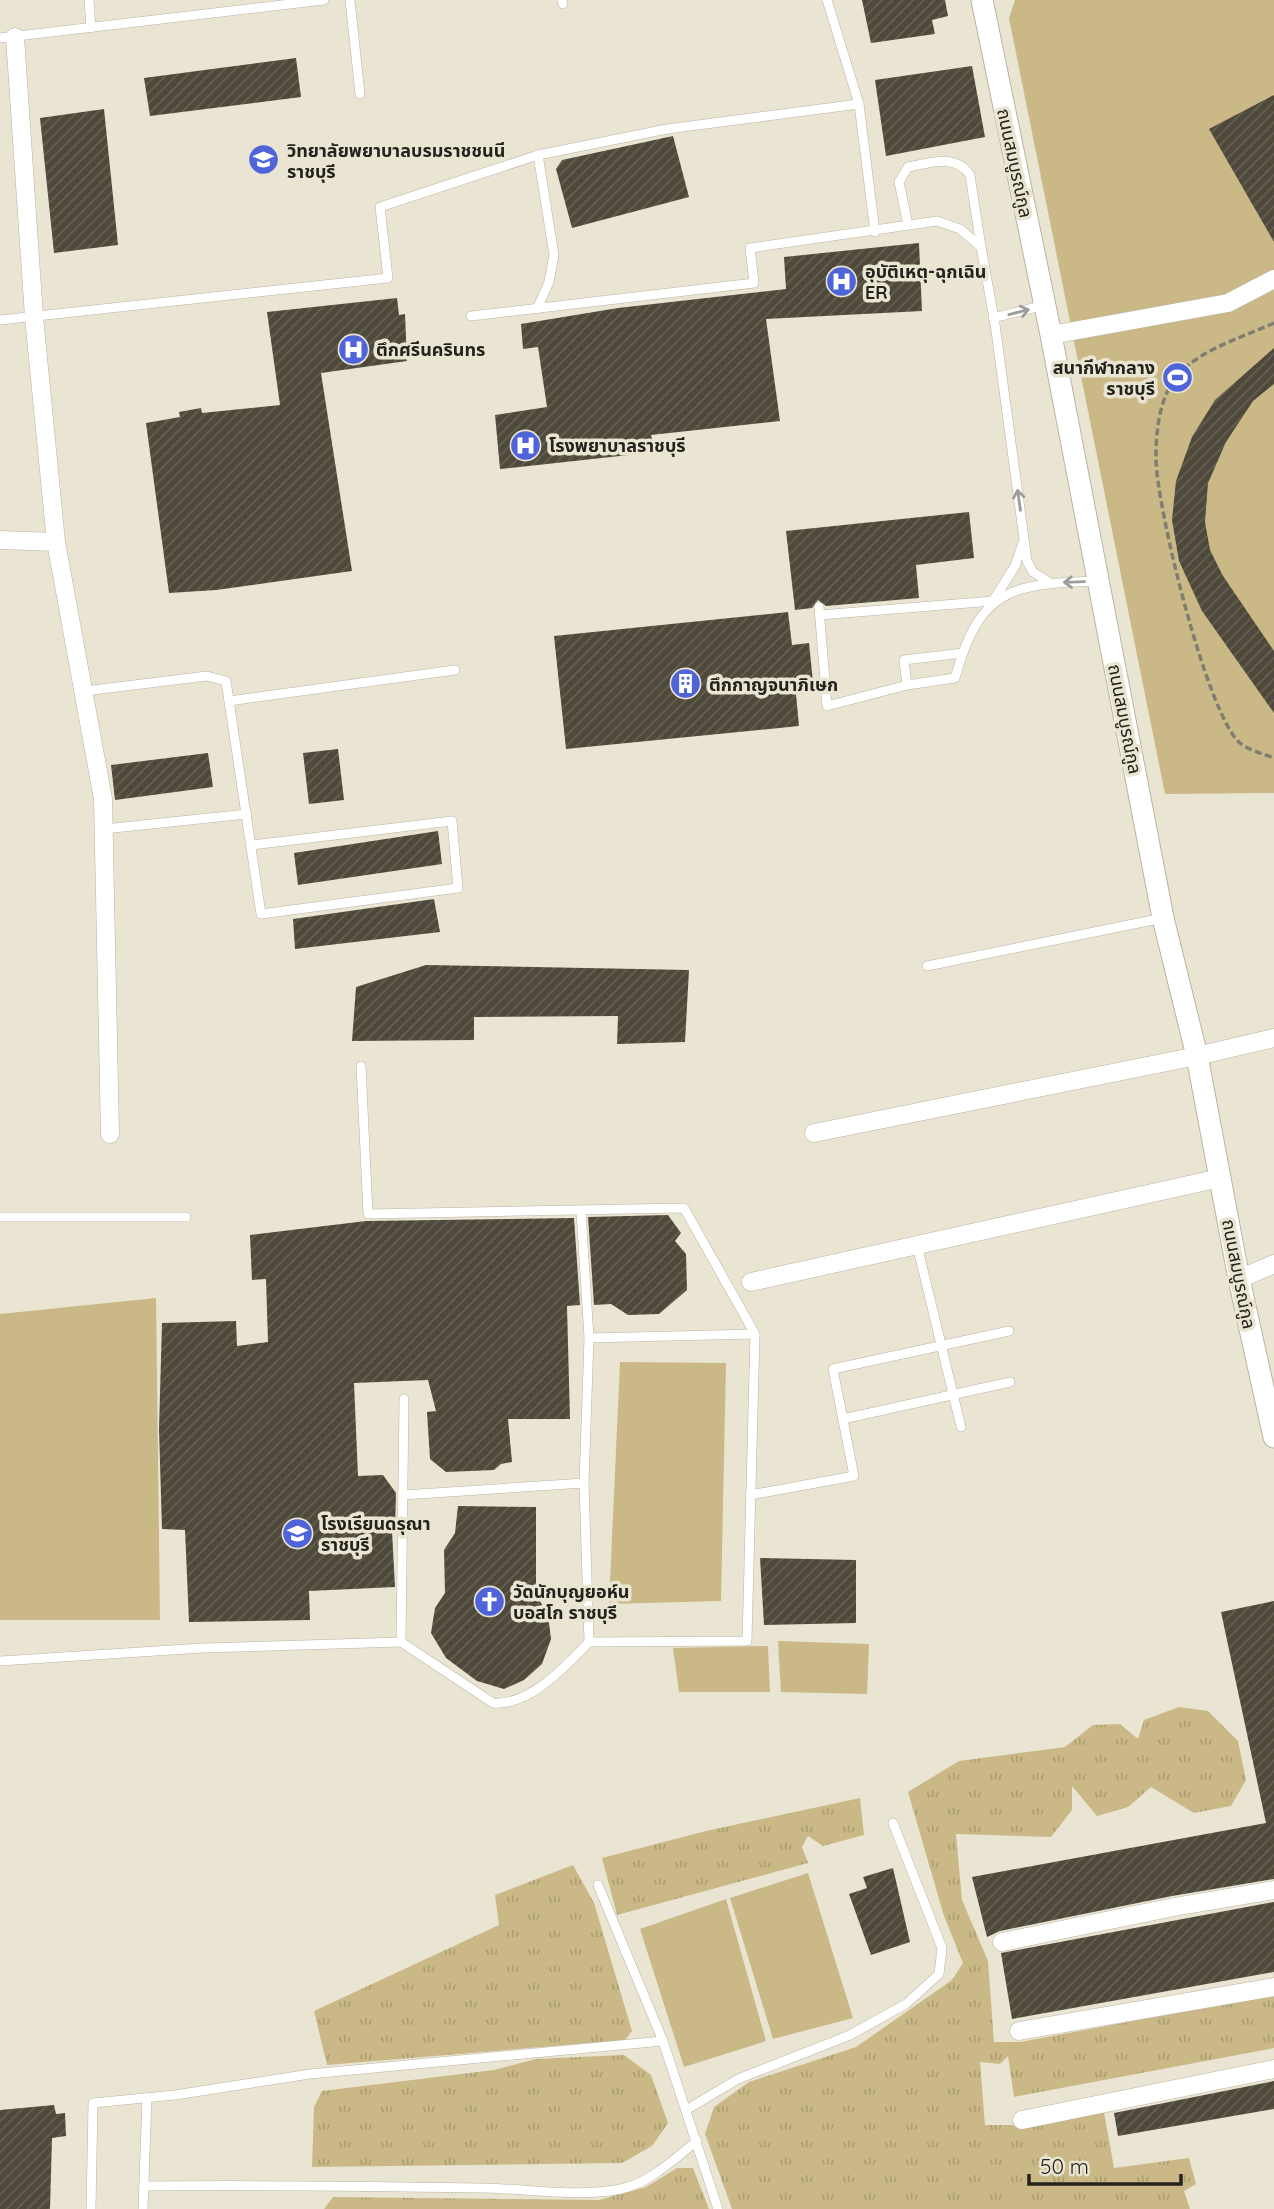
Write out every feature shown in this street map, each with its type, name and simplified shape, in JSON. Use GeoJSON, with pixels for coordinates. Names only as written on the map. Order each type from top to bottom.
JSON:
{"type":"FeatureCollection","features":[{"type":"Feature","properties":{"kind":"street","name":"ถนนสมบูรณ์กูล"},"geometry":{"type":"LineString","coordinates":[[982,0],[1051,335],[1163,918],[1197,1056],[1239,1279],[1274,1437]]}},
{"type":"Feature","properties":{"kind":"street"},"geometry":{"type":"LineString","coordinates":[[7,38],[56,542],[103,799],[110,1134]]}},
{"type":"Feature","properties":{"kind":"street"},"geometry":{"type":"LineString","coordinates":[[1051,335],[1228,303],[1274,279]]}},
{"type":"Feature","properties":{"kind":"street"},"geometry":{"type":"LineString","coordinates":[[0,540],[56,542]]}},
{"type":"Feature","properties":{"kind":"street"},"geometry":{"type":"LineString","coordinates":[[814,1133],[1274,1038]]}},
{"type":"Feature","properties":{"kind":"street"},"geometry":{"type":"LineString","coordinates":[[751,1282],[1220,1178]]}},
{"type":"Feature","properties":{"kind":"street"},"geometry":{"type":"LineString","coordinates":[[1239,1279],[1274,1264]]}},
{"type":"Feature","properties":{"kind":"street"},"geometry":{"type":"LineString","coordinates":[[1002,1942],[1274,1890]]}},
{"type":"Feature","properties":{"kind":"street"},"geometry":{"type":"LineString","coordinates":[[1019,2031],[1274,1987]]}},
{"type":"Feature","properties":{"kind":"street"},"geometry":{"type":"LineString","coordinates":[[1022,2120],[1274,2069]]}},
{"type":"Feature","properties":{"kind":"lane"},"geometry":{"type":"LineString","coordinates":[[89,0],[91,28]]}},
{"type":"Feature","properties":{"kind":"lane"},"geometry":{"type":"LineString","coordinates":[[7,38],[324,0]]}},
{"type":"Feature","properties":{"kind":"lane"},"geometry":{"type":"LineString","coordinates":[[350,0],[360,94]]}},
{"type":"Feature","properties":{"kind":"lane"},"geometry":{"type":"LineString","coordinates":[[827,0],[859,104],[875,232]]}},
{"type":"Feature","properties":{"kind":"lane"},"geometry":{"type":"LineString","coordinates":[[0,320],[388,278],[380,207],[538,155],[667,129],[859,104]]}},
{"type":"Feature","properties":{"kind":"lane"},"geometry":{"type":"LineString","coordinates":[[537,309],[549,282],[554,255],[538,155]]}},
{"type":"Feature","properties":{"kind":"lane"},"geometry":{"type":"LineString","coordinates":[[908,225],[899,182],[908,167],[950,160],[963,165],[970,175],[1027,561],[1032,572],[1049,582]]}},
{"type":"Feature","properties":{"kind":"lane"},"geometry":{"type":"LineString","coordinates":[[471,316],[754,283],[750,248],[937,221],[960,229],[981,247]]}},
{"type":"Feature","properties":{"kind":"lane"},"geometry":{"type":"LineString","coordinates":[[993,318],[1045,305]]}},
{"type":"Feature","properties":{"kind":"lane"},"geometry":{"type":"LineString","coordinates":[[1024,539],[1015,566],[993,601],[962,653],[956,678],[907,685],[827,706],[820,611],[880,605],[993,601],[1019,589],[1049,582],[1099,581]]}},
{"type":"Feature","properties":{"kind":"lane"},"geometry":{"type":"LineString","coordinates":[[907,685],[904,660],[962,653]]}},
{"type":"Feature","properties":{"kind":"lane"},"geometry":{"type":"LineString","coordinates":[[229,701],[455,670]]}},
{"type":"Feature","properties":{"kind":"lane"},"geometry":{"type":"LineString","coordinates":[[85,691],[208,676],[226,681],[261,914],[458,888],[452,821],[251,845]]}},
{"type":"Feature","properties":{"kind":"lane"},"geometry":{"type":"LineString","coordinates":[[104,829],[247,814]]}},
{"type":"Feature","properties":{"kind":"lane"},"geometry":{"type":"LineString","coordinates":[[926,966],[1163,918]]}},
{"type":"Feature","properties":{"kind":"lane"},"geometry":{"type":"LineString","coordinates":[[0,1661],[203,1648],[401,1642],[493,1703],[506,1704],[520,1700],[589,1642],[747,1641],[755,1334],[684,1208],[368,1214],[361,1066]]}},
{"type":"Feature","properties":{"kind":"lane"},"geometry":{"type":"LineString","coordinates":[[581,1211],[589,1338],[584,1483],[589,1642]]}},
{"type":"Feature","properties":{"kind":"lane"},"geometry":{"type":"LineString","coordinates":[[0,1217],[186,1217]]}},
{"type":"Feature","properties":{"kind":"lane"},"geometry":{"type":"LineString","coordinates":[[917,1245],[961,1427]]}},
{"type":"Feature","properties":{"kind":"lane"},"geometry":{"type":"LineString","coordinates":[[750,1495],[854,1475],[833,1369],[1009,1331]]}},
{"type":"Feature","properties":{"kind":"lane"},"geometry":{"type":"LineString","coordinates":[[589,1338],[755,1334]]}},
{"type":"Feature","properties":{"kind":"lane"},"geometry":{"type":"LineString","coordinates":[[843,1419],[1010,1382]]}},
{"type":"Feature","properties":{"kind":"lane"},"geometry":{"type":"LineString","coordinates":[[401,1642],[404,1399]]}},
{"type":"Feature","properties":{"kind":"lane"},"geometry":{"type":"LineString","coordinates":[[402,1495],[584,1483]]}},
{"type":"Feature","properties":{"kind":"lane"},"geometry":{"type":"LineString","coordinates":[[686,2110],[738,2079],[850,2035],[906,2004],[939,1974],[942,1948],[893,1823]]}},
{"type":"Feature","properties":{"kind":"lane"},"geometry":{"type":"LineString","coordinates":[[598,1885],[663,2042],[718,2209]]}},
{"type":"Feature","properties":{"kind":"lane"},"geometry":{"type":"LineString","coordinates":[[92,2209],[93,2103],[148,2098],[310,2074],[663,2042]]}},
{"type":"Feature","properties":{"kind":"lane"},"geometry":{"type":"LineString","coordinates":[[143,2209],[148,2098]]}},
{"type":"Feature","properties":{"kind":"lane"},"geometry":{"type":"LineString","coordinates":[[144,2186],[274,2184],[519,2188],[596,2193],[624,2188],[652,2175],[697,2141]]}},
{"type":"Feature","properties":{"kind":"path"},"geometry":{"type":"LineString","coordinates":[[1274,323],[1185,366],[1168,390],[1159,420],[1156,461],[1172,564],[1222,719],[1240,744],[1274,758]]}},
{"type":"Feature","properties":{"kind":"green space","name":"สนากีฬากลาง ราชบุรี"},"geometry":{"type":"Polygon","coordinates":[[[1015,0],[1274,0],[1274,793],[1165,794],[1009,18],[1015,0]]]}},
{"type":"Feature","properties":{"kind":"green space"},"geometry":{"type":"Polygon","coordinates":[[[156,1298],[160,1620],[0,1620],[0,1314],[156,1298]]]}},
{"type":"Feature","properties":{"kind":"green space"},"geometry":{"type":"Polygon","coordinates":[[[620,1362],[726,1363],[721,1601],[609,1604],[620,1362]]]}},
{"type":"Feature","properties":{"kind":"green space"},"geometry":{"type":"Polygon","coordinates":[[[778,1641],[869,1644],[867,1694],[781,1692],[778,1641]]]}},
{"type":"Feature","properties":{"kind":"green space"},"geometry":{"type":"Polygon","coordinates":[[[768,1646],[770,1692],[679,1692],[673,1648],[768,1646]]]}},
{"type":"Feature","properties":{"kind":"green space"},"geometry":{"type":"Polygon","coordinates":[[[1179,1707],[1208,1711],[1238,1741],[1246,1780],[1231,1806],[1194,1813],[1151,1787],[1128,1807],[1097,1816],[1072,1786],[1072,1810],[1051,1837],[956,1834],[962,1900],[988,1961],[994,2042],[1020,2042],[1274,1995],[1274,2048],[1014,2097],[1008,2056],[1000,2064],[980,2062],[985,2125],[1013,2125],[1018,2128],[1104,2112],[1114,2168],[1189,2158],[1196,2184],[1184,2191],[1190,2209],[732,2209],[705,2134],[714,2107],[749,2082],[856,2047],[952,1980],[963,1963],[944,1916],[908,1792],[959,1761],[1065,1747],[1093,1725],[1120,1724],[1138,1739],[1144,1720],[1179,1707]]]}},
{"type":"Feature","properties":{"kind":"green space"},"geometry":{"type":"Polygon","coordinates":[[[860,1798],[864,1835],[823,1846],[808,1836],[802,1847],[808,1863],[617,1915],[602,1858],[706,1831],[860,1798]]]}},
{"type":"Feature","properties":{"kind":"green space"},"geometry":{"type":"Polygon","coordinates":[[[573,1865],[594,1903],[632,2031],[625,2040],[327,2065],[314,2011],[499,1925],[495,1895],[573,1865]]]}},
{"type":"Feature","properties":{"kind":"green space"},"geometry":{"type":"Polygon","coordinates":[[[808,1873],[853,2018],[773,2039],[730,1898],[808,1873]]]}},
{"type":"Feature","properties":{"kind":"green space"},"geometry":{"type":"Polygon","coordinates":[[[726,1899],[766,2041],[684,2067],[640,1929],[726,1899]]]}},
{"type":"Feature","properties":{"kind":"green space"},"geometry":{"type":"Polygon","coordinates":[[[624,2055],[651,2075],[668,2123],[652,2146],[622,2163],[312,2167],[314,2107],[322,2091],[494,2070],[536,2059],[624,2055]]]}},
{"type":"Feature","properties":{"kind":"green space"},"geometry":{"type":"Polygon","coordinates":[[[677,2168],[693,2168],[709,2209],[324,2209],[333,2197],[599,2200],[646,2187],[677,2168]]]}},
{"type":"Feature","properties":{"kind":"building"},"geometry":{"type":"Polygon","coordinates":[[[862,0],[945,0],[948,16],[932,20],[935,34],[871,43],[862,0]]]}},
{"type":"Feature","properties":{"kind":"building"},"geometry":{"type":"Polygon","coordinates":[[[296,58],[301,97],[150,116],[144,78],[296,58]]]}},
{"type":"Feature","properties":{"kind":"building"},"geometry":{"type":"Polygon","coordinates":[[[972,66],[985,137],[886,156],[875,80],[972,66]]]}},
{"type":"Feature","properties":{"kind":"building"},"geometry":{"type":"Polygon","coordinates":[[[1274,95],[1274,242],[1209,129],[1274,95]]]}},
{"type":"Feature","properties":{"kind":"building"},"geometry":{"type":"Polygon","coordinates":[[[104,109],[118,245],[54,253],[40,118],[104,109]]]}},
{"type":"Feature","properties":{"kind":"building"},"geometry":{"type":"Polygon","coordinates":[[[673,136],[689,197],[572,228],[556,169],[562,160],[673,136]]]}},
{"type":"Feature","properties":{"kind":"building"},"geometry":{"type":"Polygon","coordinates":[[[919,243],[922,311],[766,319],[780,421],[651,435],[652,439],[627,443],[629,455],[500,469],[495,415],[547,407],[538,347],[523,349],[521,324],[618,308],[786,289],[784,257],[919,243]]]}},
{"type":"Feature","properties":{"kind":"building"},"geometry":{"type":"Polygon","coordinates":[[[397,298],[399,315],[405,314],[407,361],[321,373],[352,571],[216,590],[169,593],[146,423],[180,417],[179,412],[201,408],[202,413],[280,405],[267,312],[397,298]]]}},
{"type":"Feature","properties":{"kind":"building"},"geometry":{"type":"Polygon","coordinates":[[[1274,348],[1274,384],[1253,401],[1226,442],[1208,483],[1205,522],[1210,550],[1223,576],[1274,651],[1274,713],[1202,611],[1179,561],[1172,520],[1176,481],[1192,437],[1215,400],[1274,348]]]}},
{"type":"Feature","properties":{"kind":"building"},"geometry":{"type":"Polygon","coordinates":[[[969,512],[974,558],[916,565],[919,598],[826,606],[818,600],[812,608],[795,610],[786,531],[969,512]]]}},
{"type":"Feature","properties":{"kind":"building","name":"ตึกกาญจนาภิเษก"},"geometry":{"type":"Polygon","coordinates":[[[788,612],[792,645],[809,643],[814,692],[796,694],[799,726],[566,749],[554,636],[788,612]]]}},
{"type":"Feature","properties":{"kind":"building"},"geometry":{"type":"Polygon","coordinates":[[[338,749],[344,800],[309,804],[303,753],[338,749]]]}},
{"type":"Feature","properties":{"kind":"building"},"geometry":{"type":"Polygon","coordinates":[[[208,753],[213,787],[115,800],[111,765],[208,753]]]}},
{"type":"Feature","properties":{"kind":"building"},"geometry":{"type":"Polygon","coordinates":[[[438,831],[442,864],[298,885],[294,853],[438,831]]]}},
{"type":"Feature","properties":{"kind":"building"},"geometry":{"type":"Polygon","coordinates":[[[434,899],[440,932],[295,949],[293,919],[434,899]]]}},
{"type":"Feature","properties":{"kind":"building"},"geometry":{"type":"Polygon","coordinates":[[[426,965],[689,970],[685,1042],[617,1044],[618,1016],[474,1017],[474,1040],[352,1041],[356,987],[426,965]]]}},
{"type":"Feature","properties":{"kind":"building"},"geometry":{"type":"Polygon","coordinates":[[[668,1215],[681,1233],[675,1241],[686,1254],[687,1290],[659,1314],[628,1315],[611,1304],[594,1305],[588,1217],[668,1215]]]}},
{"type":"Feature","properties":{"kind":"building"},"geometry":{"type":"Polygon","coordinates":[[[574,1218],[580,1305],[567,1306],[570,1419],[508,1419],[512,1462],[501,1464],[494,1470],[446,1472],[430,1459],[427,1412],[436,1411],[428,1380],[354,1383],[358,1476],[383,1475],[396,1493],[395,1532],[392,1531],[395,1587],[309,1591],[310,1620],[189,1622],[185,1530],[162,1529],[159,1429],[162,1323],[236,1321],[237,1346],[268,1342],[266,1279],[252,1280],[250,1235],[366,1221],[574,1218]]]}},
{"type":"Feature","properties":{"kind":"building","name":"วัดนักบุญยอห์น บอสโก ราชบุรี"},"geometry":{"type":"Polygon","coordinates":[[[458,1506],[536,1507],[536,1594],[548,1615],[551,1639],[542,1664],[524,1680],[504,1689],[477,1681],[446,1658],[431,1633],[435,1608],[445,1593],[444,1550],[455,1533],[458,1506]]]}},
{"type":"Feature","properties":{"kind":"building"},"geometry":{"type":"Polygon","coordinates":[[[760,1558],[856,1560],[856,1623],[764,1625],[760,1558]]]}},
{"type":"Feature","properties":{"kind":"building"},"geometry":{"type":"Polygon","coordinates":[[[1274,1601],[1274,1879],[1172,1896],[1000,1931],[987,1937],[972,1877],[1266,1823],[1221,1612],[1274,1601]]]}},
{"type":"Feature","properties":{"kind":"building"},"geometry":{"type":"Polygon","coordinates":[[[893,1868],[910,1942],[871,1955],[849,1894],[867,1888],[863,1877],[893,1868]]]}},
{"type":"Feature","properties":{"kind":"building"},"geometry":{"type":"Polygon","coordinates":[[[1274,1902],[1274,1972],[1012,2019],[1001,1953],[1274,1902]]]}},
{"type":"Feature","properties":{"kind":"building"},"geometry":{"type":"Polygon","coordinates":[[[1274,2081],[1274,2109],[1118,2136],[1114,2113],[1274,2081]]]}},
{"type":"Feature","properties":{"kind":"building"},"geometry":{"type":"Polygon","coordinates":[[[54,2105],[56,2114],[65,2113],[66,2136],[52,2138],[50,2209],[0,2209],[0,2110],[54,2105]]]}},
{"type":"Feature","properties":{"kind":"place","name":"วิทยาลัยพยาบาลบรมราชชนนี ราชบุรี"},"geometry":{"type":"Point","coordinates":[264,160]}},
{"type":"Feature","properties":{"kind":"place","name":"อุบัติเหตุ-ฉุกเฉิน ER"},"geometry":{"type":"Point","coordinates":[842,281]}},
{"type":"Feature","properties":{"kind":"place","name":"ตึกศรีนครินทร"},"geometry":{"type":"Point","coordinates":[353,349]}},
{"type":"Feature","properties":{"kind":"place","name":"สนากีฬากลาง ราชบุรี"},"geometry":{"type":"Point","coordinates":[1178,377]}},
{"type":"Feature","properties":{"kind":"place","name":"โรงพยาบาลราชบุรี"},"geometry":{"type":"Point","coordinates":[526,445]}},
{"type":"Feature","properties":{"kind":"place","name":"ตึกกาญจนาภิเษก"},"geometry":{"type":"Point","coordinates":[686,684]}},
{"type":"Feature","properties":{"kind":"place","name":"โรงเรียนดรุณา ราชบุรี"},"geometry":{"type":"Point","coordinates":[298,1533]}},
{"type":"Feature","properties":{"kind":"place","name":"วัดนักบุญยอห์น บอสโก ราชบุรี"},"geometry":{"type":"Point","coordinates":[490,1601]}}]}
